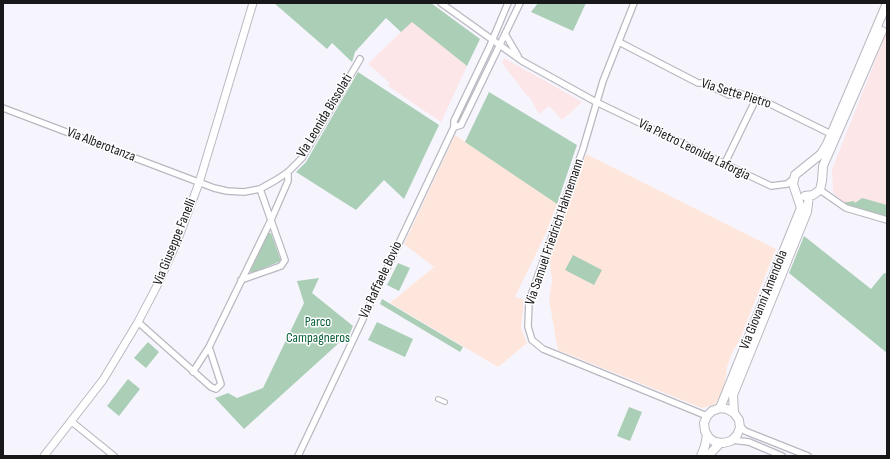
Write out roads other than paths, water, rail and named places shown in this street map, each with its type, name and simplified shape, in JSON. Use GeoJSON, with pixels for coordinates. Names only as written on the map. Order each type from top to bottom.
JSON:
{"type":"FeatureCollection","features":[{"type":"Feature","properties":{"kind":"main road"},"geometry":{"type":"LineString","coordinates":[[793,180],[795,175],[802,168],[821,154],[887,3]]}},
{"type":"Feature","properties":{"kind":"main road"},"geometry":{"type":"LineString","coordinates":[[797,192],[809,196],[820,190],[823,166],[851,105],[887,18]]}},
{"type":"Feature","properties":{"kind":"main road"},"geometry":{"type":"LineString","coordinates":[[802,168],[811,167],[822,176]]}},
{"type":"Feature","properties":{"kind":"main road","name":"Via Giovanni Amendola"},"geometry":{"type":"LineString","coordinates":[[720,408],[801,208],[793,180]]}},
{"type":"Feature","properties":{"kind":"main road","name":"Via Giovanni Amendola"},"geometry":{"type":"LineString","coordinates":[[739,425],[739,420],[734,413],[733,395],[807,212],[809,196]]}},
{"type":"Feature","properties":{"kind":"main road"},"geometry":{"type":"LineString","coordinates":[[701,456],[707,435],[704,423],[707,416],[712,410],[720,408],[728,409],[734,413]]}},
{"type":"Feature","properties":{"kind":"main road"},"geometry":{"type":"LineString","coordinates":[[707,435],[715,442],[723,444],[732,440],[737,435],[739,425]]}},
{"type":"Feature","properties":{"kind":"main road"},"geometry":{"type":"LineString","coordinates":[[708,456],[720,443]]}},
{"type":"Feature","properties":{"kind":"street","name":"Via Giuseppe Fanelli"},"geometry":{"type":"LineString","coordinates":[[44,456],[72,422],[103,380],[138,322],[159,282],[178,239],[199,183],[253,3]]}},
{"type":"Feature","properties":{"kind":"street","name":"Via Pietro Leonida Laforgia"},"geometry":{"type":"LineString","coordinates":[[441,3],[522,61],[596,102],[724,165],[771,186],[787,184],[793,180]]}},
{"type":"Feature","properties":{"kind":"street","name":"Via Raffaele Bovio"},"geometry":{"type":"LineString","coordinates":[[298,456],[454,127],[454,121],[508,3]]}},
{"type":"Feature","properties":{"kind":"street","name":"Via Raffaele Bovio"},"geometry":{"type":"LineString","coordinates":[[454,127],[461,125],[520,3]]}},
{"type":"Feature","properties":{"kind":"street","name":"Via Samuel Friedrich Hahnemann"},"geometry":{"type":"LineString","coordinates":[[634,3],[602,81],[583,149],[529,301],[527,320],[529,334],[535,344],[543,349],[707,416]]}},
{"type":"Feature","properties":{"kind":"street"},"geometry":{"type":"LineString","coordinates":[[505,9],[515,14]]}},
{"type":"Feature","properties":{"kind":"street"},"geometry":{"type":"LineString","coordinates":[[505,34],[522,61]]}},
{"type":"Feature","properties":{"kind":"street","name":"Via Sette Pietro"},"geometry":{"type":"LineString","coordinates":[[619,42],[698,82],[704,83],[729,95],[738,93],[764,101],[831,134]]}},
{"type":"Feature","properties":{"kind":"street","name":"Via Leonida Bissolati"},"geometry":{"type":"LineString","coordinates":[[199,183],[228,192],[244,192],[260,189],[288,172],[306,151],[360,59]]}},
{"type":"Feature","properties":{"kind":"street"},"geometry":{"type":"LineString","coordinates":[[724,165],[756,99]]}},
{"type":"Feature","properties":{"kind":"street","name":"Via Alberotanza"},"geometry":{"type":"LineString","coordinates":[[3,108],[199,183]]}},
{"type":"Feature","properties":{"kind":"street"},"geometry":{"type":"LineString","coordinates":[[194,372],[209,347],[242,280],[288,181],[288,172]]}},
{"type":"Feature","properties":{"kind":"street"},"geometry":{"type":"LineString","coordinates":[[242,280],[283,265],[285,258],[260,189]]}},
{"type":"Feature","properties":{"kind":"street"},"geometry":{"type":"LineString","coordinates":[[820,190],[846,208],[887,220]]}},
{"type":"Feature","properties":{"kind":"street"},"geometry":{"type":"LineString","coordinates":[[138,322],[213,389],[216,389],[221,384],[209,347]]}},
{"type":"Feature","properties":{"kind":"street"},"geometry":{"type":"LineString","coordinates":[[203,357],[210,357],[214,362]]}},
{"type":"Feature","properties":{"kind":"street"},"geometry":{"type":"LineString","coordinates":[[438,399],[445,402]]}},
{"type":"Feature","properties":{"kind":"street"},"geometry":{"type":"LineString","coordinates":[[72,422],[114,456]]}},
{"type":"Feature","properties":{"kind":"street"},"geometry":{"type":"LineString","coordinates":[[739,425],[745,431],[808,456]]}},
{"type":"Feature","properties":{"kind":"street"},"geometry":{"type":"LineString","coordinates":[[732,440],[749,442],[782,456]]}},
{"type":"Feature","properties":{"kind":"park label","name":"Parco Campagneros"},"geometry":{"type":"Point","coordinates":[318,330]}}]}
